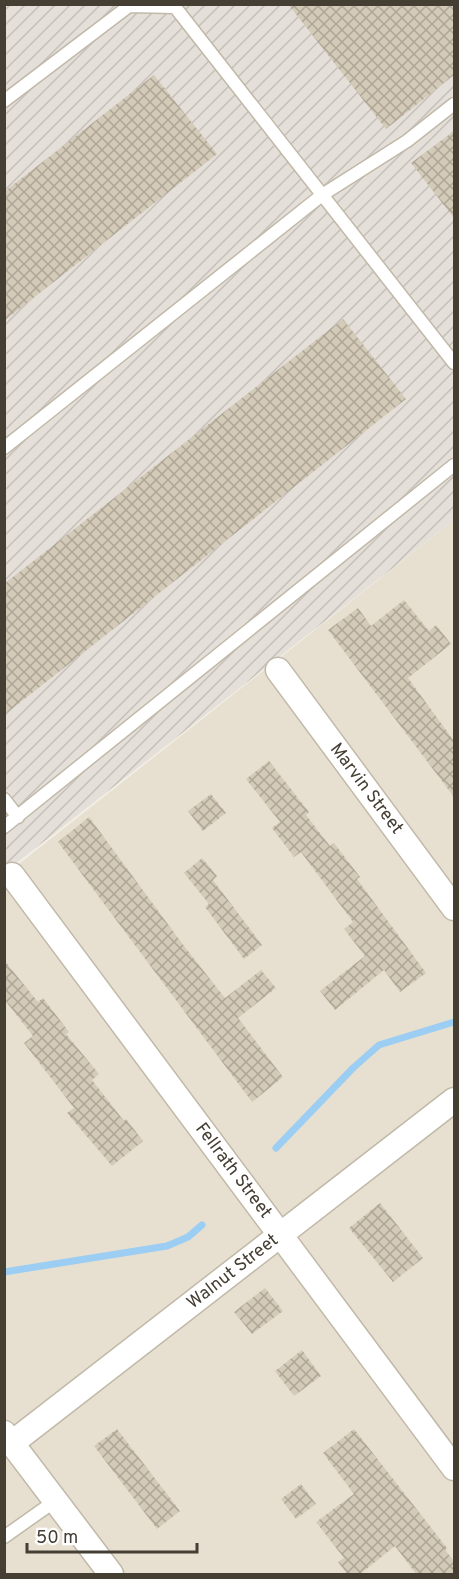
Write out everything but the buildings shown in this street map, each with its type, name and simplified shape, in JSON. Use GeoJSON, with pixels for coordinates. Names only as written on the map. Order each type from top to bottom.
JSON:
{"type":"FeatureCollection","features":[{"type":"Feature","properties":{"kind":"street","name":"Marvin Street"},"geometry":{"type":"LineString","coordinates":[[278,670],[454,908]]}},
{"type":"Feature","properties":{"kind":"street","name":"Fellrath Street"},"geometry":{"type":"LineString","coordinates":[[12,874],[454,1468]]}},
{"type":"Feature","properties":{"kind":"street","name":"Walnut Street"},"geometry":{"type":"LineString","coordinates":[[8,1438],[281,1235],[454,1100]]}},
{"type":"Feature","properties":{"kind":"street"},"geometry":{"type":"LineString","coordinates":[[8,1438],[111,1575]]}},
{"type":"Feature","properties":{"kind":"lane"},"geometry":{"type":"LineString","coordinates":[[4,101],[129,6],[175,7],[454,363]]}},
{"type":"Feature","properties":{"kind":"lane"},"geometry":{"type":"LineString","coordinates":[[4,448],[322,195],[407,141],[454,104]]}},
{"type":"Feature","properties":{"kind":"lane"},"geometry":{"type":"LineString","coordinates":[[4,828],[454,465]]}},
{"type":"Feature","properties":{"kind":"lane"},"geometry":{"type":"LineString","coordinates":[[4,799],[18,817]]}},
{"type":"Feature","properties":{"kind":"lane"},"geometry":{"type":"LineString","coordinates":[[4,1537],[56,1501]]}},
{"type":"Feature","properties":{"kind":"shaded area"},"geometry":{"type":"Polygon","coordinates":[[[5,5],[454,5],[454,520],[5,872],[5,5]]]}},
{"type":"Feature","properties":{"kind":"shaded area"},"geometry":{"type":"Polygon","coordinates":[[[454,520],[454,1574],[5,1574],[5,875],[454,520]]]}},
{"type":"Feature","properties":{"kind":"waterway"},"geometry":{"type":"LineString","coordinates":[[276,1148],[353,1068],[379,1045],[454,1022]]}},
{"type":"Feature","properties":{"kind":"waterway"},"geometry":{"type":"LineString","coordinates":[[4,1272],[167,1246],[188,1237],[202,1225]]}}]}
